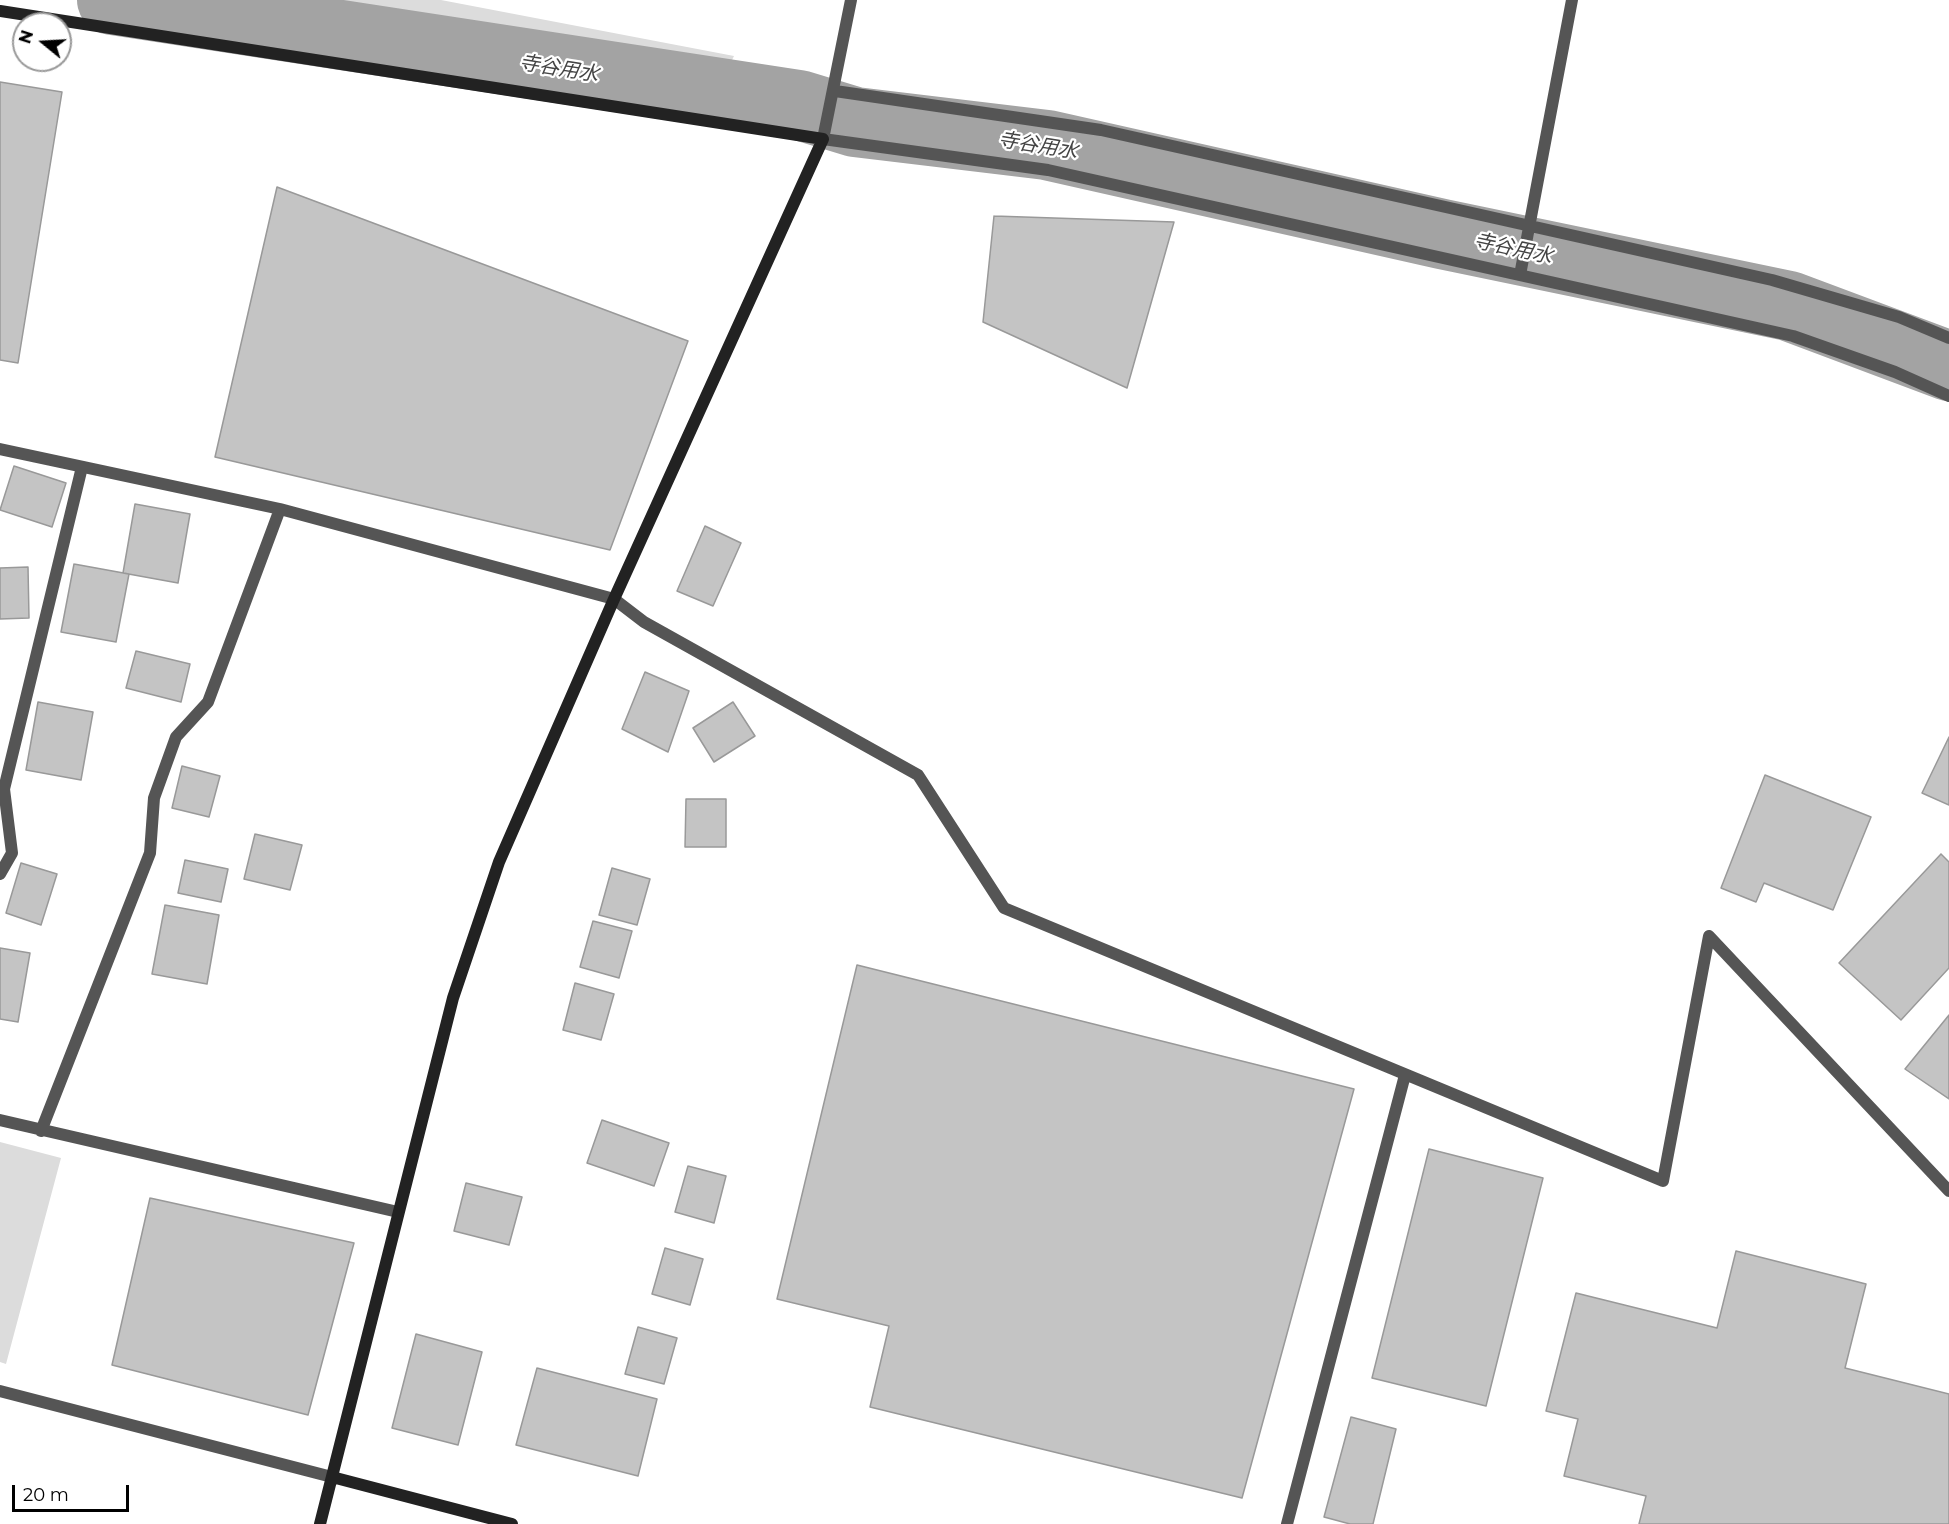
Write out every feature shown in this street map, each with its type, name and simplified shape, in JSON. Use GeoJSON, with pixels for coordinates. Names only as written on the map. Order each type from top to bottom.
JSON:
{"type":"FeatureCollection","features":[{"type":"Feature","properties":{"kind":"street"},"geometry":{"type":"LineString","coordinates":[[320,1524],[453,998],[499,862],[614,599],[823,139],[835,91],[851,0]]}},
{"type":"Feature","properties":{"kind":"street"},"geometry":{"type":"LineString","coordinates":[[1520,275],[1572,0]]}},
{"type":"Feature","properties":{"kind":"street"},"geometry":{"type":"LineString","coordinates":[[0,11],[823,139],[1048,170],[1793,336],[1895,372],[1949,396]]}},
{"type":"Feature","properties":{"kind":"street"},"geometry":{"type":"LineString","coordinates":[[835,91],[1101,130],[1830,295],[1899,317],[1949,338]]}},
{"type":"Feature","properties":{"kind":"street"},"geometry":{"type":"LineString","coordinates":[[0,449],[280,509],[614,599],[644,622],[918,775],[1004,908],[1663,1181],[1709,936],[1949,1191]]}},
{"type":"Feature","properties":{"kind":"street"},"geometry":{"type":"LineString","coordinates":[[0,874],[12,853],[4,789],[82,467]]}},
{"type":"Feature","properties":{"kind":"street"},"geometry":{"type":"LineString","coordinates":[[41,1131],[150,853],[154,798],[176,738],[208,702],[280,509]]}},
{"type":"Feature","properties":{"kind":"street"},"geometry":{"type":"LineString","coordinates":[[1287,1524],[1405,1075]]}},
{"type":"Feature","properties":{"kind":"street"},"geometry":{"type":"LineString","coordinates":[[0,1120],[398,1212]]}},
{"type":"Feature","properties":{"kind":"street"},"geometry":{"type":"LineString","coordinates":[[0,1391],[512,1524]]}},
{"type":"Feature","properties":{"kind":"shaded area"},"geometry":{"type":"Polygon","coordinates":[[[112,0],[182,0],[176,10],[112,0]]]}},
{"type":"Feature","properties":{"kind":"shaded area"},"geometry":{"type":"Polygon","coordinates":[[[232,0],[441,0],[734,56],[722,80],[232,2],[232,0]]]}},
{"type":"Feature","properties":{"kind":"shaded area"},"geometry":{"type":"Polygon","coordinates":[[[0,1142],[61,1158],[6,1364],[0,1362],[0,1142]]]}},
{"type":"Feature","properties":{"kind":"building"},"geometry":{"type":"Polygon","coordinates":[[[0,82],[62,92],[18,363],[0,360],[0,82]]]}},
{"type":"Feature","properties":{"kind":"building"},"geometry":{"type":"Polygon","coordinates":[[[277,187],[688,341],[610,550],[215,457],[277,187]]]}},
{"type":"Feature","properties":{"kind":"building"},"geometry":{"type":"Polygon","coordinates":[[[994,216],[1174,222],[1127,388],[983,322],[994,216]]]}},
{"type":"Feature","properties":{"kind":"building"},"geometry":{"type":"Polygon","coordinates":[[[14,466],[66,483],[52,527],[0,510],[14,466]]]}},
{"type":"Feature","properties":{"kind":"building"},"geometry":{"type":"Polygon","coordinates":[[[135,504],[190,514],[178,583],[123,573],[135,504]]]}},
{"type":"Feature","properties":{"kind":"building"},"geometry":{"type":"Polygon","coordinates":[[[705,526],[741,543],[713,606],[677,591],[705,526]]]}},
{"type":"Feature","properties":{"kind":"building"},"geometry":{"type":"Polygon","coordinates":[[[74,564],[129,574],[116,642],[61,632],[74,564]]]}},
{"type":"Feature","properties":{"kind":"building"},"geometry":{"type":"Polygon","coordinates":[[[28,567],[29,618],[0,619],[0,568],[28,567]]]}},
{"type":"Feature","properties":{"kind":"building"},"geometry":{"type":"Polygon","coordinates":[[[136,651],[190,664],[181,702],[126,688],[136,651]]]}},
{"type":"Feature","properties":{"kind":"building"},"geometry":{"type":"Polygon","coordinates":[[[645,672],[689,691],[668,752],[622,729],[645,672]]]}},
{"type":"Feature","properties":{"kind":"building"},"geometry":{"type":"Polygon","coordinates":[[[38,702],[93,712],[81,780],[26,770],[38,702]]]}},
{"type":"Feature","properties":{"kind":"building"},"geometry":{"type":"Polygon","coordinates":[[[733,702],[755,736],[714,762],[693,728],[733,702]]]}},
{"type":"Feature","properties":{"kind":"building"},"geometry":{"type":"Polygon","coordinates":[[[1949,737],[1949,805],[1922,793],[1949,737]]]}},
{"type":"Feature","properties":{"kind":"building"},"geometry":{"type":"Polygon","coordinates":[[[182,766],[220,776],[209,817],[172,808],[182,766]]]}},
{"type":"Feature","properties":{"kind":"building"},"geometry":{"type":"Polygon","coordinates":[[[1765,775],[1871,817],[1833,910],[1764,883],[1756,902],[1721,888],[1765,775]]]}},
{"type":"Feature","properties":{"kind":"building"},"geometry":{"type":"Polygon","coordinates":[[[686,799],[726,799],[726,847],[685,847],[686,799]]]}},
{"type":"Feature","properties":{"kind":"building"},"geometry":{"type":"Polygon","coordinates":[[[255,834],[302,845],[290,890],[244,879],[255,834]]]}},
{"type":"Feature","properties":{"kind":"building"},"geometry":{"type":"Polygon","coordinates":[[[1941,854],[1949,862],[1949,968],[1901,1020],[1839,963],[1941,854]]]}},
{"type":"Feature","properties":{"kind":"building"},"geometry":{"type":"Polygon","coordinates":[[[185,860],[228,869],[221,902],[178,893],[185,860]]]}},
{"type":"Feature","properties":{"kind":"building"},"geometry":{"type":"Polygon","coordinates":[[[21,863],[57,874],[41,925],[6,913],[21,863]]]}},
{"type":"Feature","properties":{"kind":"building"},"geometry":{"type":"Polygon","coordinates":[[[612,868],[650,879],[637,925],[599,915],[612,868]]]}},
{"type":"Feature","properties":{"kind":"building"},"geometry":{"type":"Polygon","coordinates":[[[165,905],[219,915],[207,984],[152,974],[165,905]]]}},
{"type":"Feature","properties":{"kind":"building"},"geometry":{"type":"Polygon","coordinates":[[[593,921],[632,931],[619,978],[580,967],[593,921]]]}},
{"type":"Feature","properties":{"kind":"building"},"geometry":{"type":"Polygon","coordinates":[[[0,948],[30,953],[18,1022],[0,1019],[0,948]]]}},
{"type":"Feature","properties":{"kind":"building"},"geometry":{"type":"Polygon","coordinates":[[[857,965],[1354,1089],[1242,1498],[870,1407],[889,1326],[777,1299],[857,965]]]}},
{"type":"Feature","properties":{"kind":"building"},"geometry":{"type":"Polygon","coordinates":[[[575,983],[614,994],[601,1040],[563,1030],[575,983]]]}},
{"type":"Feature","properties":{"kind":"building"},"geometry":{"type":"Polygon","coordinates":[[[1949,1015],[1949,1099],[1905,1069],[1949,1015]]]}},
{"type":"Feature","properties":{"kind":"building"},"geometry":{"type":"Polygon","coordinates":[[[602,1120],[669,1143],[654,1186],[587,1163],[602,1120]]]}},
{"type":"Feature","properties":{"kind":"building"},"geometry":{"type":"Polygon","coordinates":[[[1429,1149],[1543,1178],[1486,1406],[1372,1378],[1429,1149]]]}},
{"type":"Feature","properties":{"kind":"building"},"geometry":{"type":"Polygon","coordinates":[[[688,1166],[726,1176],[714,1223],[675,1212],[688,1166]]]}},
{"type":"Feature","properties":{"kind":"building"},"geometry":{"type":"Polygon","coordinates":[[[466,1183],[522,1197],[509,1245],[454,1231],[466,1183]]]}},
{"type":"Feature","properties":{"kind":"building"},"geometry":{"type":"Polygon","coordinates":[[[150,1198],[354,1243],[308,1415],[112,1365],[150,1198]]]}},
{"type":"Feature","properties":{"kind":"building"},"geometry":{"type":"Polygon","coordinates":[[[665,1248],[703,1259],[690,1305],[652,1294],[665,1248]]]}},
{"type":"Feature","properties":{"kind":"building"},"geometry":{"type":"Polygon","coordinates":[[[1736,1251],[1866,1284],[1845,1368],[1949,1394],[1949,1524],[1639,1524],[1646,1496],[1564,1476],[1578,1419],[1546,1411],[1576,1293],[1717,1328],[1736,1251]]]}},
{"type":"Feature","properties":{"kind":"building"},"geometry":{"type":"Polygon","coordinates":[[[638,1327],[677,1338],[664,1384],[625,1374],[638,1327]]]}},
{"type":"Feature","properties":{"kind":"building"},"geometry":{"type":"Polygon","coordinates":[[[416,1334],[482,1352],[458,1445],[392,1428],[416,1334]]]}},
{"type":"Feature","properties":{"kind":"building"},"geometry":{"type":"Polygon","coordinates":[[[537,1368],[657,1399],[638,1476],[516,1445],[537,1368]]]}},
{"type":"Feature","properties":{"kind":"building"},"geometry":{"type":"Polygon","coordinates":[[[1351,1417],[1396,1429],[1373,1524],[1350,1524],[1324,1517],[1351,1417]]]}},
{"type":"Feature","properties":{"kind":"waterway","name":"寺谷用水"},"geometry":{"type":"LineString","coordinates":[[112,0],[799,105],[855,122],[1047,145],[1442,234],[1789,306],[1949,366]]}}]}
